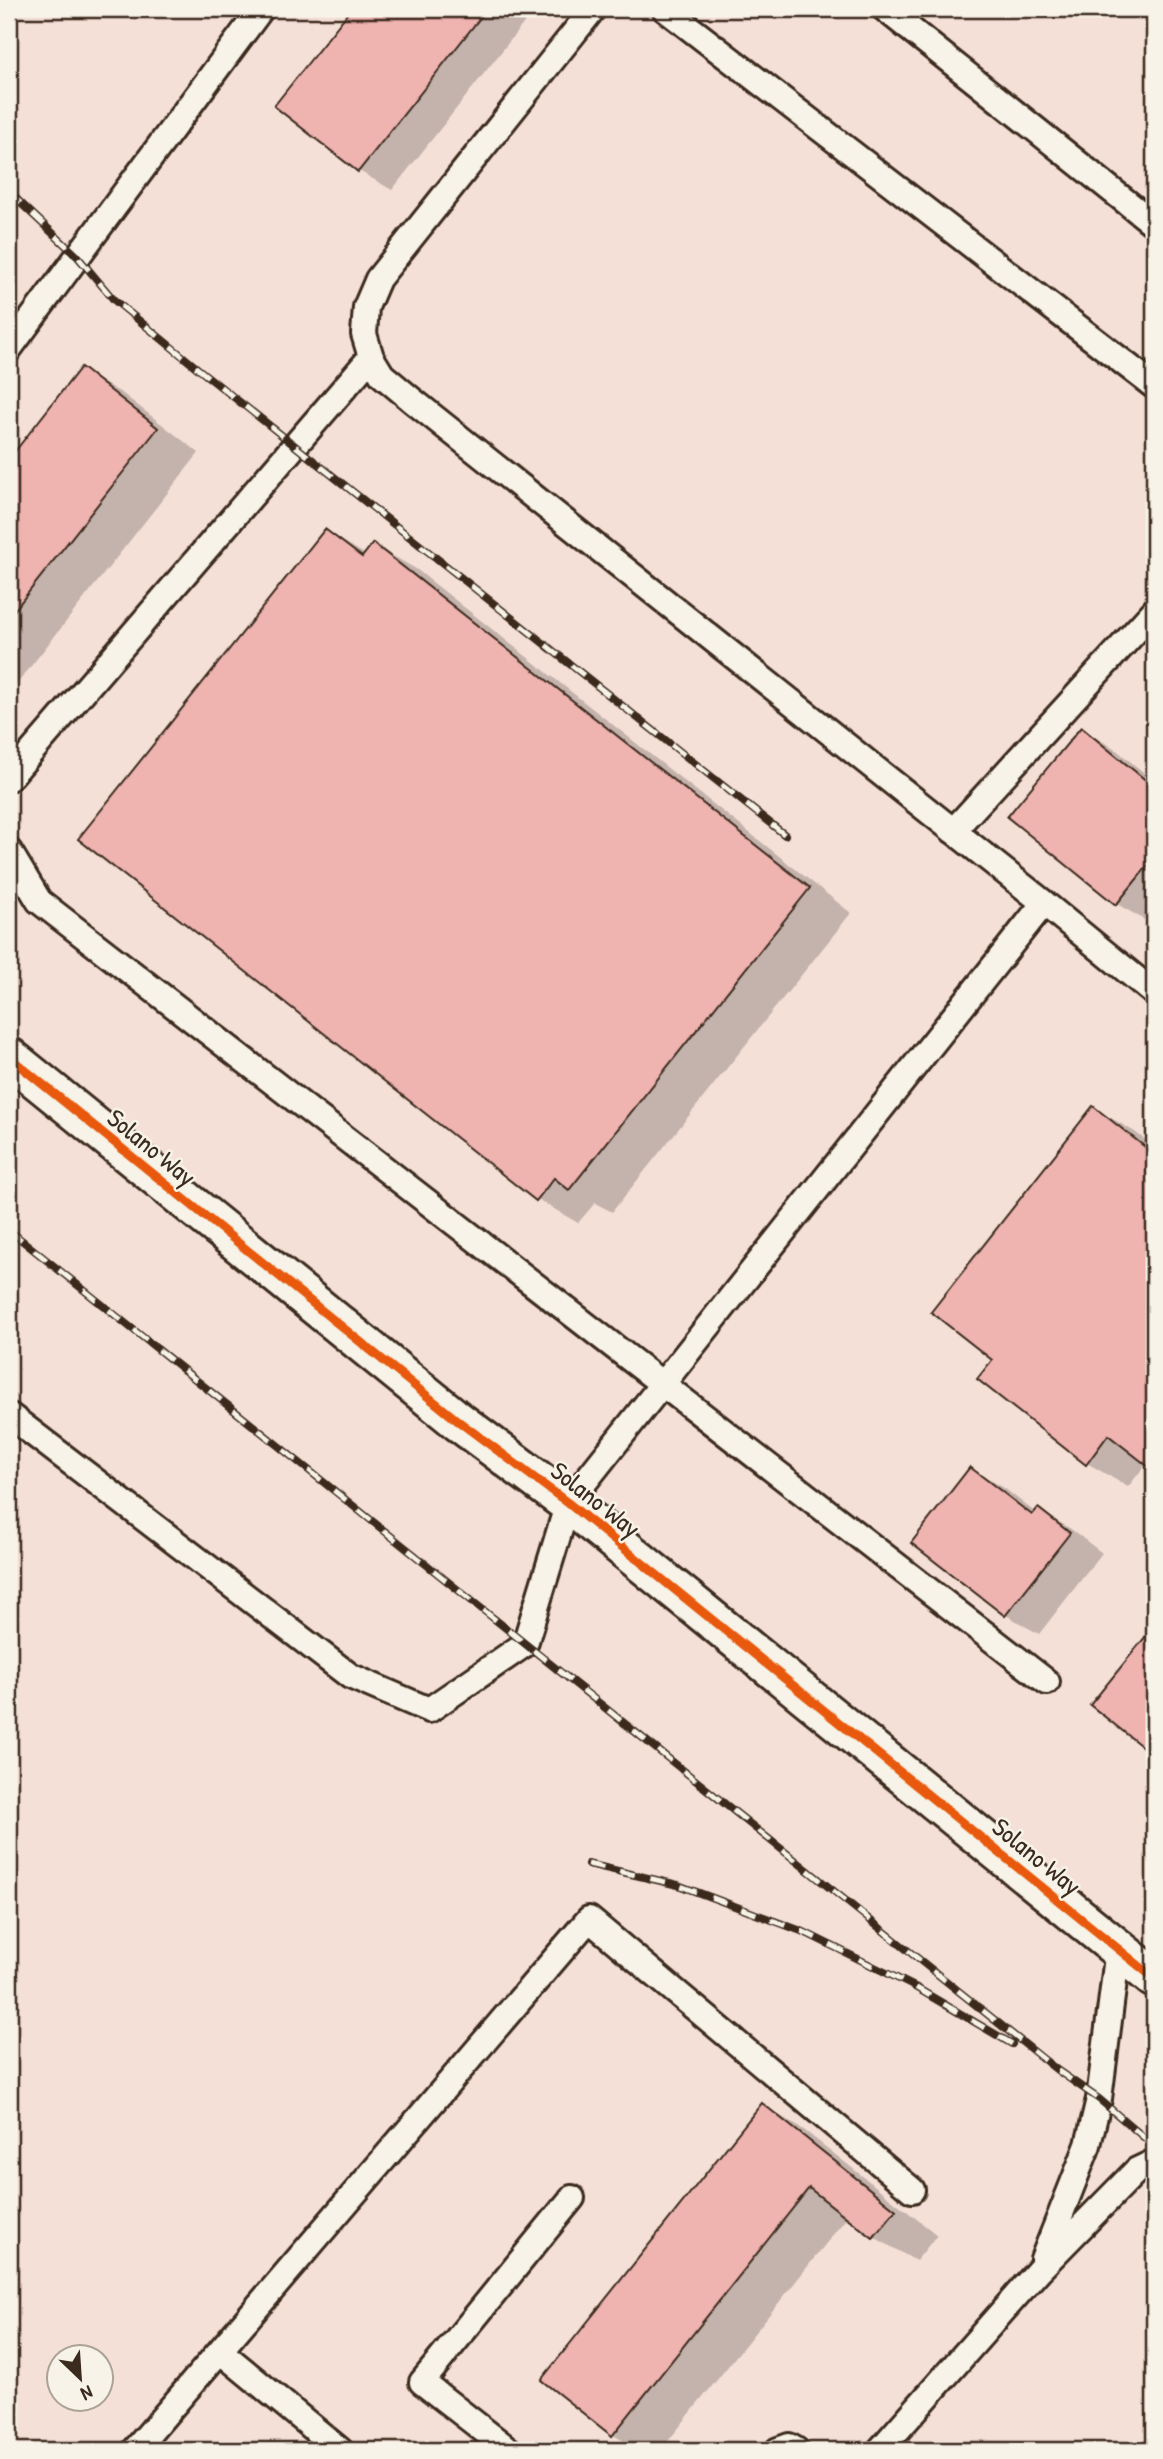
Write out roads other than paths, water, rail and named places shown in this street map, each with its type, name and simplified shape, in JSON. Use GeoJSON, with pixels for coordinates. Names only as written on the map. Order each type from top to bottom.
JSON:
{"type":"FeatureCollection","features":[{"type":"Feature","properties":{"kind":"street","name":"Solano Way"},"geometry":{"type":"LineString","coordinates":[[9,1057],[458,1421],[568,1503],[1154,1978]]}},
{"type":"Feature","properties":{"kind":"lane"},"geometry":{"type":"LineString","coordinates":[[9,349],[261,9]]}},
{"type":"Feature","properties":{"kind":"lane"},"geometry":{"type":"LineString","coordinates":[[593,9],[378,279],[366,307],[364,334],[371,357],[382,375],[412,400],[1154,993]]}},
{"type":"Feature","properties":{"kind":"lane"},"geometry":{"type":"LineString","coordinates":[[665,9],[1154,386]]}},
{"type":"Feature","properties":{"kind":"lane"},"geometry":{"type":"LineString","coordinates":[[885,9],[1154,224]]}},
{"type":"Feature","properties":{"kind":"lane"},"geometry":{"type":"LineString","coordinates":[[9,778],[371,357]]}},
{"type":"Feature","properties":{"kind":"lane"},"geometry":{"type":"LineString","coordinates":[[953,831],[1153,613]]}},
{"type":"Feature","properties":{"kind":"lane"},"geometry":{"type":"LineString","coordinates":[[9,851],[39,901],[1047,1682]]}},
{"type":"Feature","properties":{"kind":"lane"},"geometry":{"type":"LineString","coordinates":[[9,1415],[350,1676],[429,1710],[525,1644],[568,1503],[1044,903]]}},
{"type":"Feature","properties":{"kind":"lane"},"geometry":{"type":"LineString","coordinates":[[135,2450],[589,1919],[912,2190]]}},
{"type":"Feature","properties":{"kind":"lane"},"geometry":{"type":"LineString","coordinates":[[1039,2270],[1088,2145],[1099,2099],[1118,1949]]}},
{"type":"Feature","properties":{"kind":"lane"},"geometry":{"type":"LineString","coordinates":[[880,2450],[1039,2270],[1137,2170],[1154,2162]]}},
{"type":"Feature","properties":{"kind":"lane"},"geometry":{"type":"LineString","coordinates":[[509,2450],[422,2382],[572,2198]]}},
{"type":"Feature","properties":{"kind":"lane"},"geometry":{"type":"LineString","coordinates":[[220,2351],[340,2450]]}},
{"type":"Feature","properties":{"kind":"lane"},"geometry":{"type":"LineString","coordinates":[[778,2450],[789,2446],[796,2450]]}},
{"type":"Feature","properties":{"kind":"railway"},"geometry":{"type":"LineString","coordinates":[[9,192],[77,256],[114,300],[785,835]]}},
{"type":"Feature","properties":{"kind":"railway"},"geometry":{"type":"LineString","coordinates":[[9,1230],[1057,2070],[1099,2099],[1154,2146]]}},
{"type":"Feature","properties":{"kind":"railway"},"geometry":{"type":"LineString","coordinates":[[588,1864],[678,1885],[804,1932],[915,1987],[1012,2044]]}}]}
